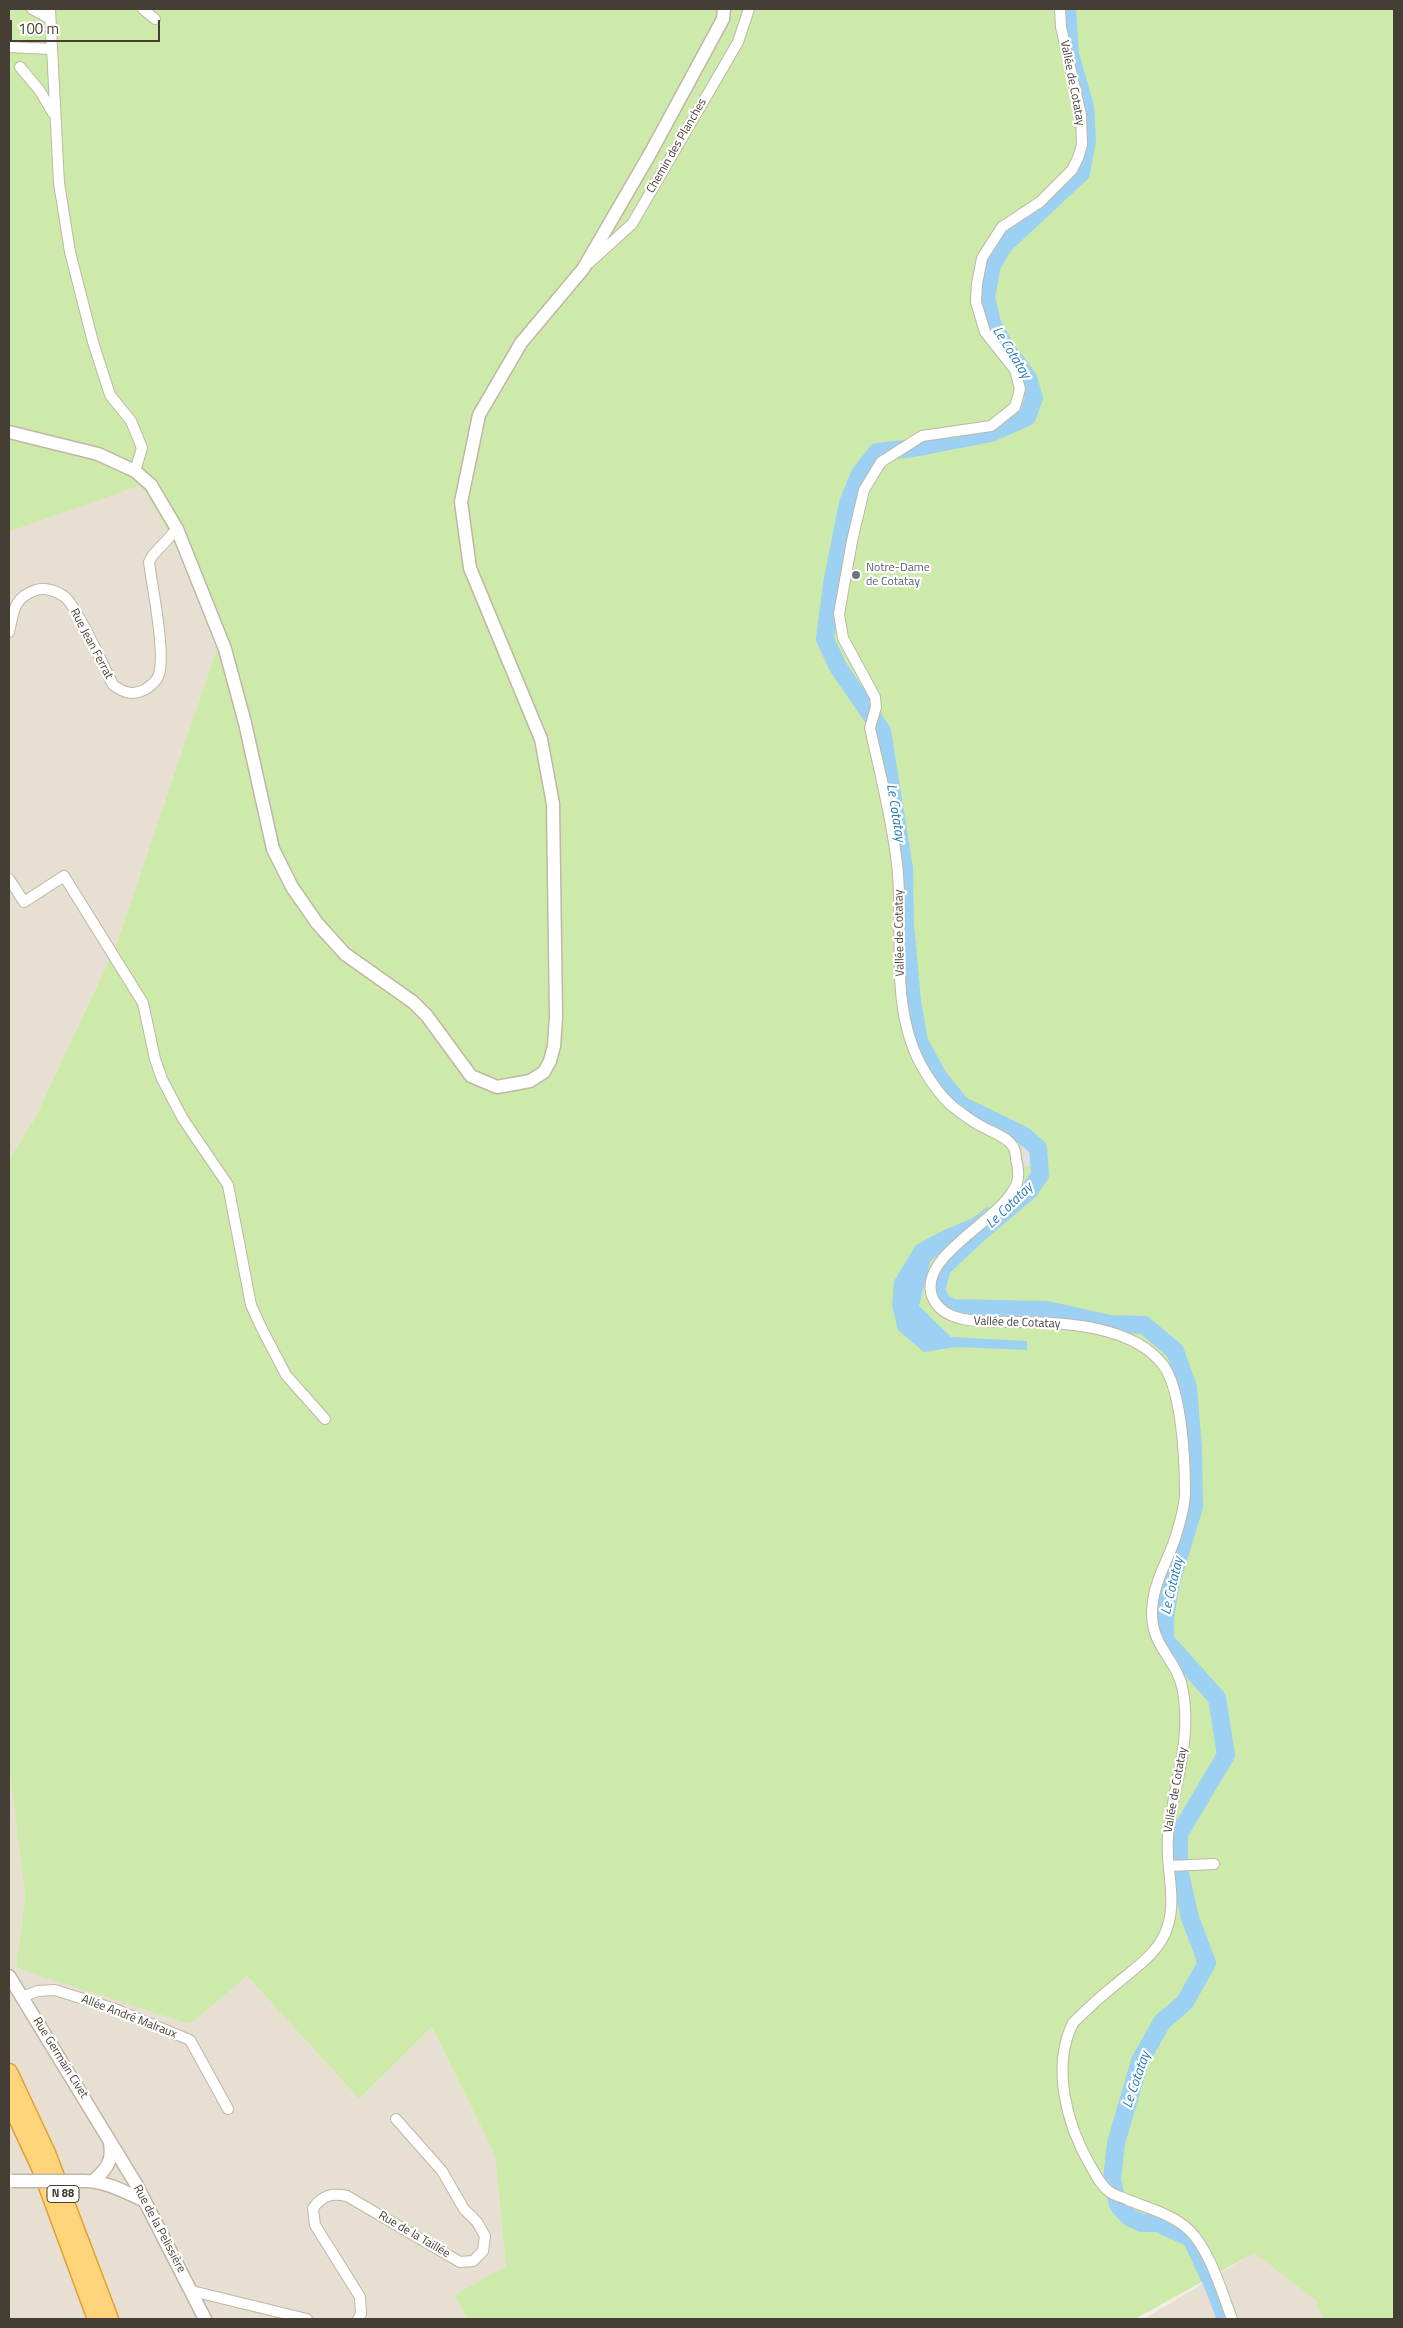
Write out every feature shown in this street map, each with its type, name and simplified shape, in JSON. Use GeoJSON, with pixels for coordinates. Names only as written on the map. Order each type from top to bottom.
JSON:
{"type":"FeatureCollection","features":[{"type":"Feature","properties":{"kind":"highway","name":"N 88"},"geometry":{"type":"LineString","coordinates":[[9,2072],[47,2153],[110,2319]]}},
{"type":"Feature","properties":{"kind":"highway","name":"N 88"},"geometry":{"type":"LineString","coordinates":[[9,2101],[41,2170],[96,2319]]}},
{"type":"Feature","properties":{"kind":"street"},"geometry":{"type":"LineString","coordinates":[[32,9],[50,14],[60,183],[70,252],[93,342],[110,395],[131,421],[142,448],[135,472]]}},
{"type":"Feature","properties":{"kind":"street"},"geometry":{"type":"LineString","coordinates":[[143,9],[155,19]]}},
{"type":"Feature","properties":{"kind":"street"},"geometry":{"type":"LineString","coordinates":[[9,432],[98,454],[135,472],[151,485],[177,529],[225,649],[245,722],[273,849],[292,887],[317,923],[345,954],[412,1002],[427,1016],[471,1076],[497,1087],[530,1081],[540,1075],[550,1061],[554,1046],[556,1017],[553,804],[541,739],[470,568],[461,502],[479,415],[521,343],[583,268],[655,144],[723,19],[724,9]]}},
{"type":"Feature","properties":{"kind":"street","name":"Chemin des Planches"},"geometry":{"type":"LineString","coordinates":[[583,268],[632,224],[738,42],[749,9]]}},
{"type":"Feature","properties":{"kind":"street","name":"Vallée de Cotatay"},"geometry":{"type":"LineString","coordinates":[[1060,9],[1061,27],[1081,116],[1082,145],[1072,170],[1040,202],[1002,227],[982,258],[976,284],[976,302],[985,332],[1015,370],[1020,389],[1015,407],[992,426],[922,436],[908,443],[881,462],[864,490],[852,541],[839,614],[843,638],[875,697],[876,707],[870,728],[897,862],[901,992],[911,1041],[919,1061],[942,1096],[954,1108],[980,1126],[1010,1142],[1016,1153],[1017,1182],[999,1208],[938,1264],[930,1290],[934,1301],[947,1314],[966,1320],[1046,1322],[1098,1330],[1123,1337],[1141,1345],[1154,1355],[1166,1368],[1175,1391],[1185,1496],[1176,1538],[1158,1575],[1152,1603],[1157,1642],[1176,1669],[1183,1688],[1185,1711],[1182,1766],[1168,1837],[1172,1901],[1169,1924],[1152,1954],[1072,2023],[1066,2036],[1063,2056],[1064,2083],[1073,2132],[1100,2183],[1116,2195],[1166,2216],[1189,2230],[1199,2242],[1232,2319]]}},
{"type":"Feature","properties":{"kind":"street"},"geometry":{"type":"LineString","coordinates":[[9,47],[51,49]]}},
{"type":"Feature","properties":{"kind":"street"},"geometry":{"type":"LineString","coordinates":[[20,67],[40,91],[55,116]]}},
{"type":"Feature","properties":{"kind":"street","name":"Rue Jean Ferrat"},"geometry":{"type":"LineString","coordinates":[[9,632],[10,620],[15,606],[24,594],[41,589],[55,591],[66,598],[113,685],[124,693],[139,692],[150,686],[158,677],[161,658],[149,562],[177,529]]}},
{"type":"Feature","properties":{"kind":"street"},"geometry":{"type":"LineString","coordinates":[[9,879],[24,902],[64,876],[143,1003],[155,1059],[162,1079],[183,1120],[228,1185],[251,1305],[286,1375],[324,1419]]}},
{"type":"Feature","properties":{"kind":"street"},"geometry":{"type":"LineString","coordinates":[[1170,1866],[1214,1864]]}},
{"type":"Feature","properties":{"kind":"street","name":"Rue Germain Civet"},"geometry":{"type":"LineString","coordinates":[[9,1976],[110,2140]]}},
{"type":"Feature","properties":{"kind":"street","name":"Allée André Malraux"},"geometry":{"type":"LineString","coordinates":[[22,1997],[38,1991],[55,1990],[115,2009],[190,2040],[228,2109]]}},
{"type":"Feature","properties":{"kind":"street","name":"Rue de la Taillée"},"geometry":{"type":"LineString","coordinates":[[358,2319],[361,2314],[360,2297],[314,2225],[313,2208],[320,2198],[333,2194],[347,2196],[460,2262],[473,2261],[484,2251],[485,2236],[477,2222],[464,2208],[442,2171],[396,2119]]}},
{"type":"Feature","properties":{"kind":"street"},"geometry":{"type":"LineString","coordinates":[[89,2181],[106,2170],[111,2161],[110,2140]]}},
{"type":"Feature","properties":{"kind":"street","name":"Rue de la Pelissière"},"geometry":{"type":"LineString","coordinates":[[110,2140],[192,2291],[205,2319]]}},
{"type":"Feature","properties":{"kind":"street"},"geometry":{"type":"LineString","coordinates":[[11,2181],[89,2181],[113,2186],[144,2201]]}},
{"type":"Feature","properties":{"kind":"street"},"geometry":{"type":"LineString","coordinates":[[192,2291],[307,2319]]}},
{"type":"Feature","properties":{"kind":"shaded area"},"geometry":{"type":"Polygon","coordinates":[[[141,484],[174,542],[217,648],[116,945],[35,1118],[9,1159],[9,532],[141,484]]]}},
{"type":"Feature","properties":{"kind":"shaded area"},"geometry":{"type":"Polygon","coordinates":[[[1029,1144],[1032,1166],[1024,1167],[1021,1145],[1029,1144]]]}},
{"type":"Feature","properties":{"kind":"shaded area"},"geometry":{"type":"Polygon","coordinates":[[[1011,1311],[1046,1313],[1046,1319],[969,1317],[968,1313],[1011,1311]]]}},
{"type":"Feature","properties":{"kind":"shaded area"},"geometry":{"type":"Polygon","coordinates":[[[9,1767],[25,1897],[16,1968],[247,1976],[359,2099],[432,2027],[495,2154],[506,2266],[454,2295],[468,2319],[9,2319],[9,1767]]]}},
{"type":"Feature","properties":{"kind":"shaded area"},"geometry":{"type":"Polygon","coordinates":[[[1254,2253],[1317,2300],[1323,2319],[1144,2319],[1254,2253]]]}},
{"type":"Feature","properties":{"kind":"green space"},"geometry":{"type":"Polygon","coordinates":[[[9,9],[1394,9],[1394,2319],[1323,2319],[1316,2300],[1254,2253],[1135,2319],[468,2319],[454,2295],[506,2266],[495,2155],[432,2027],[359,2099],[247,1976],[190,2024],[16,1968],[25,1897],[9,1767],[9,1159],[35,1118],[116,945],[217,648],[174,542],[141,485],[9,532],[9,9]]]}},
{"type":"Feature","properties":{"kind":"water"},"geometry":{"type":"Polygon","coordinates":[[[987,1207],[990,1207],[930,1262],[919,1306],[951,1337],[1027,1341],[1027,1350],[956,1347],[924,1352],[898,1330],[892,1306],[894,1281],[916,1245],[944,1230],[973,1218],[987,1207]]]}},
{"type":"Feature","properties":{"kind":"waterway","name":"Le Cotatay"},"geometry":{"type":"LineString","coordinates":[[1067,9],[1070,54],[1085,107],[1087,140],[1081,173],[1004,245],[992,265],[986,297],[992,323],[1005,347],[1028,378],[1034,398],[1027,417],[991,433],[914,448],[877,452],[860,474],[848,503],[832,584],[825,639],[838,667],[882,731],[904,868],[905,924],[912,1001],[919,1041],[937,1075],[961,1105],[1023,1135],[1038,1148],[1040,1175],[1029,1191],[977,1235],[942,1268],[936,1290],[942,1302],[952,1308],[1047,1310],[1110,1324],[1144,1325],[1175,1351],[1188,1387],[1193,1448],[1194,1507],[1171,1582],[1165,1617],[1165,1640],[1217,1698],[1226,1755],[1179,1834],[1179,1869],[1190,1918],[1207,1963],[1185,2002],[1162,2022],[1140,2061],[1116,2143],[1112,2180],[1118,2205],[1129,2217],[1142,2223],[1157,2223],[1191,2238],[1214,2287],[1226,2319]]}},
{"type":"Feature","properties":{"kind":"place","name":"Notre-Dame de Cotatay"},"geometry":{"type":"Point","coordinates":[856,575]}}]}
